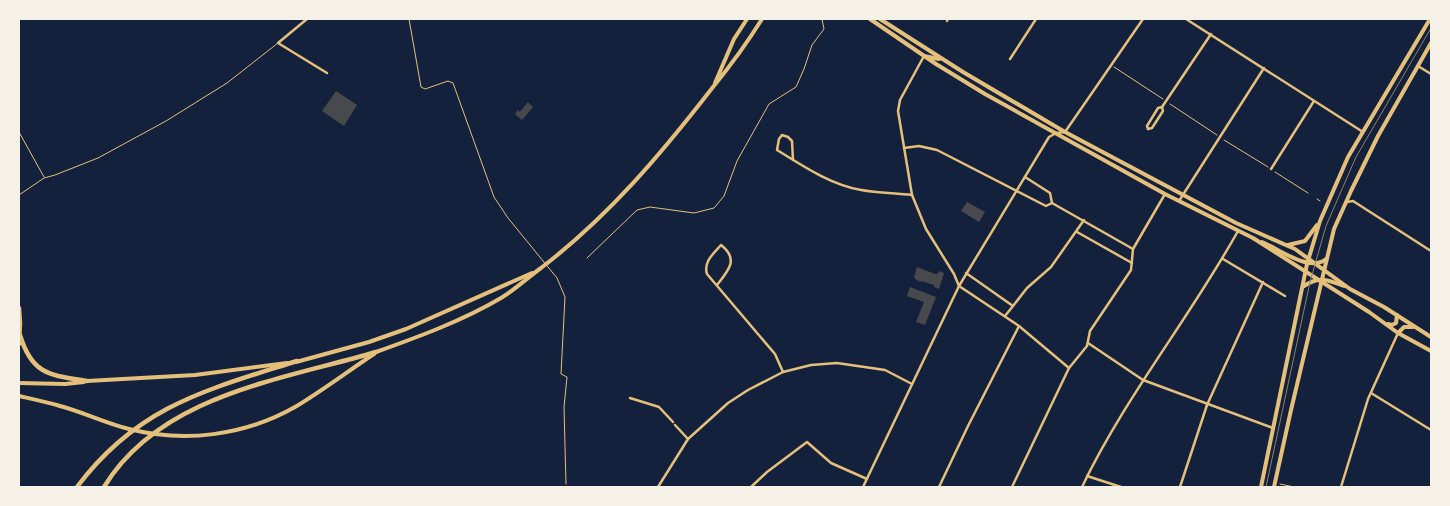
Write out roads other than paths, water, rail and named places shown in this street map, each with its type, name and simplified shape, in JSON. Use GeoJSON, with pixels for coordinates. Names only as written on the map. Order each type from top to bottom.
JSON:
{"type":"FeatureCollection","features":[{"type":"Feature","properties":{"kind":"highway"},"geometry":{"type":"LineString","coordinates":[[19,308],[19,344]]}},
{"type":"Feature","properties":{"kind":"highway"},"geometry":{"type":"LineString","coordinates":[[20,335],[28,357],[38,368],[54,376],[87,381]]}},
{"type":"Feature","properties":{"kind":"highway"},"geometry":{"type":"LineString","coordinates":[[104,487],[122,464],[147,439],[191,411],[248,388],[376,352]]}},
{"type":"Feature","properties":{"kind":"highway"},"geometry":{"type":"LineString","coordinates":[[77,487],[109,450],[133,429],[162,411],[209,390],[297,361]]}},
{"type":"Feature","properties":{"kind":"main road"},"geometry":{"type":"LineString","coordinates":[[713,87],[734,39],[747,19]]}},
{"type":"Feature","properties":{"kind":"main road"},"geometry":{"type":"LineString","coordinates":[[19,396],[59,405],[113,424],[160,435],[182,437],[202,436],[237,430],[294,407],[376,352],[446,325],[517,288],[583,233],[633,184],[674,137],[731,65],[762,19]]}},
{"type":"Feature","properties":{"kind":"main road"},"geometry":{"type":"LineString","coordinates":[[870,19],[985,94],[1165,194],[1308,264],[1317,264],[1326,259]]}},
{"type":"Feature","properties":{"kind":"main road"},"geometry":{"type":"LineString","coordinates":[[880,19],[1051,124],[1236,223],[1288,245],[1309,258],[1350,289]]}},
{"type":"Feature","properties":{"kind":"main road"},"geometry":{"type":"LineString","coordinates":[[1261,487],[1275,429],[1281,390],[1309,258],[1320,220],[1348,157],[1428,19]]}},
{"type":"Feature","properties":{"kind":"main road"},"geometry":{"type":"LineString","coordinates":[[1274,487],[1320,280],[1334,229],[1378,136],[1431,43]]}},
{"type":"Feature","properties":{"kind":"main road"},"geometry":{"type":"LineString","coordinates":[[924,56],[944,60]]}},
{"type":"Feature","properties":{"kind":"main road"},"geometry":{"type":"LineString","coordinates":[[1288,245],[1305,241],[1320,220]]}},
{"type":"Feature","properties":{"kind":"main road"},"geometry":{"type":"LineString","coordinates":[[1253,238],[1386,323],[1398,333],[1431,351]]}},
{"type":"Feature","properties":{"kind":"main road"},"geometry":{"type":"LineString","coordinates":[[19,383],[65,384],[194,375],[297,361],[369,342],[406,329],[537,271]]}},
{"type":"Feature","properties":{"kind":"main road"},"geometry":{"type":"LineString","coordinates":[[1303,287],[1320,280],[1328,280],[1350,289],[1397,315],[1431,337]]}},
{"type":"Feature","properties":{"kind":"main road"},"geometry":{"type":"LineString","coordinates":[[1386,323],[1395,324],[1398,322],[1397,315]]}},
{"type":"Feature","properties":{"kind":"main road"},"geometry":{"type":"LineString","coordinates":[[1398,333],[1404,327],[1417,328]]}},
{"type":"Feature","properties":{"kind":"street"},"geometry":{"type":"LineString","coordinates":[[306,19],[278,43],[327,73]]}},
{"type":"Feature","properties":{"kind":"street"},"geometry":{"type":"LineString","coordinates":[[1010,59],[1036,19]]}},
{"type":"Feature","properties":{"kind":"street"},"geometry":{"type":"LineString","coordinates":[[1049,137],[1056,133],[1066,132],[1143,19]]}},
{"type":"Feature","properties":{"kind":"street"},"geometry":{"type":"LineString","coordinates":[[1186,19],[1364,132]]}},
{"type":"Feature","properties":{"kind":"street"},"geometry":{"type":"LineString","coordinates":[[1162,107],[1163,111],[1152,128],[1148,129],[1147,126],[1158,108],[1162,107],[1211,34]]}},
{"type":"Feature","properties":{"kind":"street"},"geometry":{"type":"LineString","coordinates":[[924,56],[899,102],[898,111],[912,195],[926,229],[954,274],[959,286],[1006,316],[1069,368]]}},
{"type":"Feature","properties":{"kind":"street"},"geometry":{"type":"LineString","coordinates":[[1418,66],[1431,74]]}},
{"type":"Feature","properties":{"kind":"street"},"geometry":{"type":"LineString","coordinates":[[1179,201],[1264,68]]}},
{"type":"Feature","properties":{"kind":"street"},"geometry":{"type":"LineString","coordinates":[[1271,168],[1314,101]]}},
{"type":"Feature","properties":{"kind":"street"},"geometry":{"type":"LineString","coordinates":[[864,487],[959,286],[1049,137],[1051,124]]}},
{"type":"Feature","properties":{"kind":"street"},"geometry":{"type":"LineString","coordinates":[[793,160],[792,141],[782,135],[776,149],[793,160],[820,176],[860,190],[912,195]]}},
{"type":"Feature","properties":{"kind":"street"},"geometry":{"type":"LineString","coordinates":[[903,148],[919,146],[937,150],[1046,206],[1052,203]]}},
{"type":"Feature","properties":{"kind":"street"},"geometry":{"type":"LineString","coordinates":[[1025,177],[1050,193],[1052,203]]}},
{"type":"Feature","properties":{"kind":"street"},"geometry":{"type":"LineString","coordinates":[[1012,487],[1069,368],[1087,346],[1090,331],[1131,270],[1133,249],[1165,194]]}},
{"type":"Feature","properties":{"kind":"street"},"geometry":{"type":"LineString","coordinates":[[1346,202],[1353,201],[1431,251]]}},
{"type":"Feature","properties":{"kind":"street"},"geometry":{"type":"LineString","coordinates":[[1052,203],[1133,249]]}},
{"type":"Feature","properties":{"kind":"street"},"geometry":{"type":"LineString","coordinates":[[1006,316],[1027,288],[1052,267],[1084,220]]}},
{"type":"Feature","properties":{"kind":"street"},"geometry":{"type":"LineString","coordinates":[[1082,487],[1142,380],[1223,259],[1238,231]]}},
{"type":"Feature","properties":{"kind":"street"},"geometry":{"type":"LineString","coordinates":[[1077,232],[1132,263]]}},
{"type":"Feature","properties":{"kind":"street"},"geometry":{"type":"LineString","coordinates":[[717,285],[726,274],[731,260],[730,252],[721,245],[709,259],[706,270],[707,274],[774,354],[783,372]]}},
{"type":"Feature","properties":{"kind":"street"},"geometry":{"type":"LineString","coordinates":[[1223,259],[1285,296]]}},
{"type":"Feature","properties":{"kind":"street"},"geometry":{"type":"LineString","coordinates":[[966,273],[1013,306]]}},
{"type":"Feature","properties":{"kind":"street"},"geometry":{"type":"LineString","coordinates":[[1180,487],[1207,405],[1263,282]]}},
{"type":"Feature","properties":{"kind":"street"},"geometry":{"type":"LineString","coordinates":[[939,487],[984,393],[1019,326]]}},
{"type":"Feature","properties":{"kind":"street"},"geometry":{"type":"LineString","coordinates":[[1341,487],[1371,393],[1398,333]]}},
{"type":"Feature","properties":{"kind":"street"},"geometry":{"type":"LineString","coordinates":[[1088,343],[1142,380],[1275,429]]}},
{"type":"Feature","properties":{"kind":"street"},"geometry":{"type":"LineString","coordinates":[[658,487],[688,439],[728,403],[748,390],[783,372],[811,365],[837,363],[885,370],[912,384]]}},
{"type":"Feature","properties":{"kind":"street"},"geometry":{"type":"LineString","coordinates":[[1371,393],[1431,430]]}},
{"type":"Feature","properties":{"kind":"street"},"geometry":{"type":"LineString","coordinates":[[630,398],[659,407],[688,439]]}},
{"type":"Feature","properties":{"kind":"street"},"geometry":{"type":"LineString","coordinates":[[751,487],[767,472],[807,442],[831,463],[867,479]]}},
{"type":"Feature","properties":{"kind":"street"},"geometry":{"type":"LineString","coordinates":[[1087,476],[1120,487]]}},
{"type":"Feature","properties":{"kind":"lane"},"geometry":{"type":"LineString","coordinates":[[409,19],[420,87],[426,89],[448,81],[453,83],[494,197],[508,218],[557,278],[565,297],[561,374],[567,376],[564,407],[566,484]]}},
{"type":"Feature","properties":{"kind":"lane"},"geometry":{"type":"LineString","coordinates":[[19,194],[44,178],[55,176],[90,161],[166,121],[227,83],[278,43]]}},
{"type":"Feature","properties":{"kind":"lane"},"geometry":{"type":"LineString","coordinates":[[19,132],[44,178]]}},
{"type":"Feature","properties":{"kind":"tram line"},"geometry":{"type":"LineString","coordinates":[[1266,487],[1310,282],[1326,226],[1356,157],[1431,28]]}}]}
